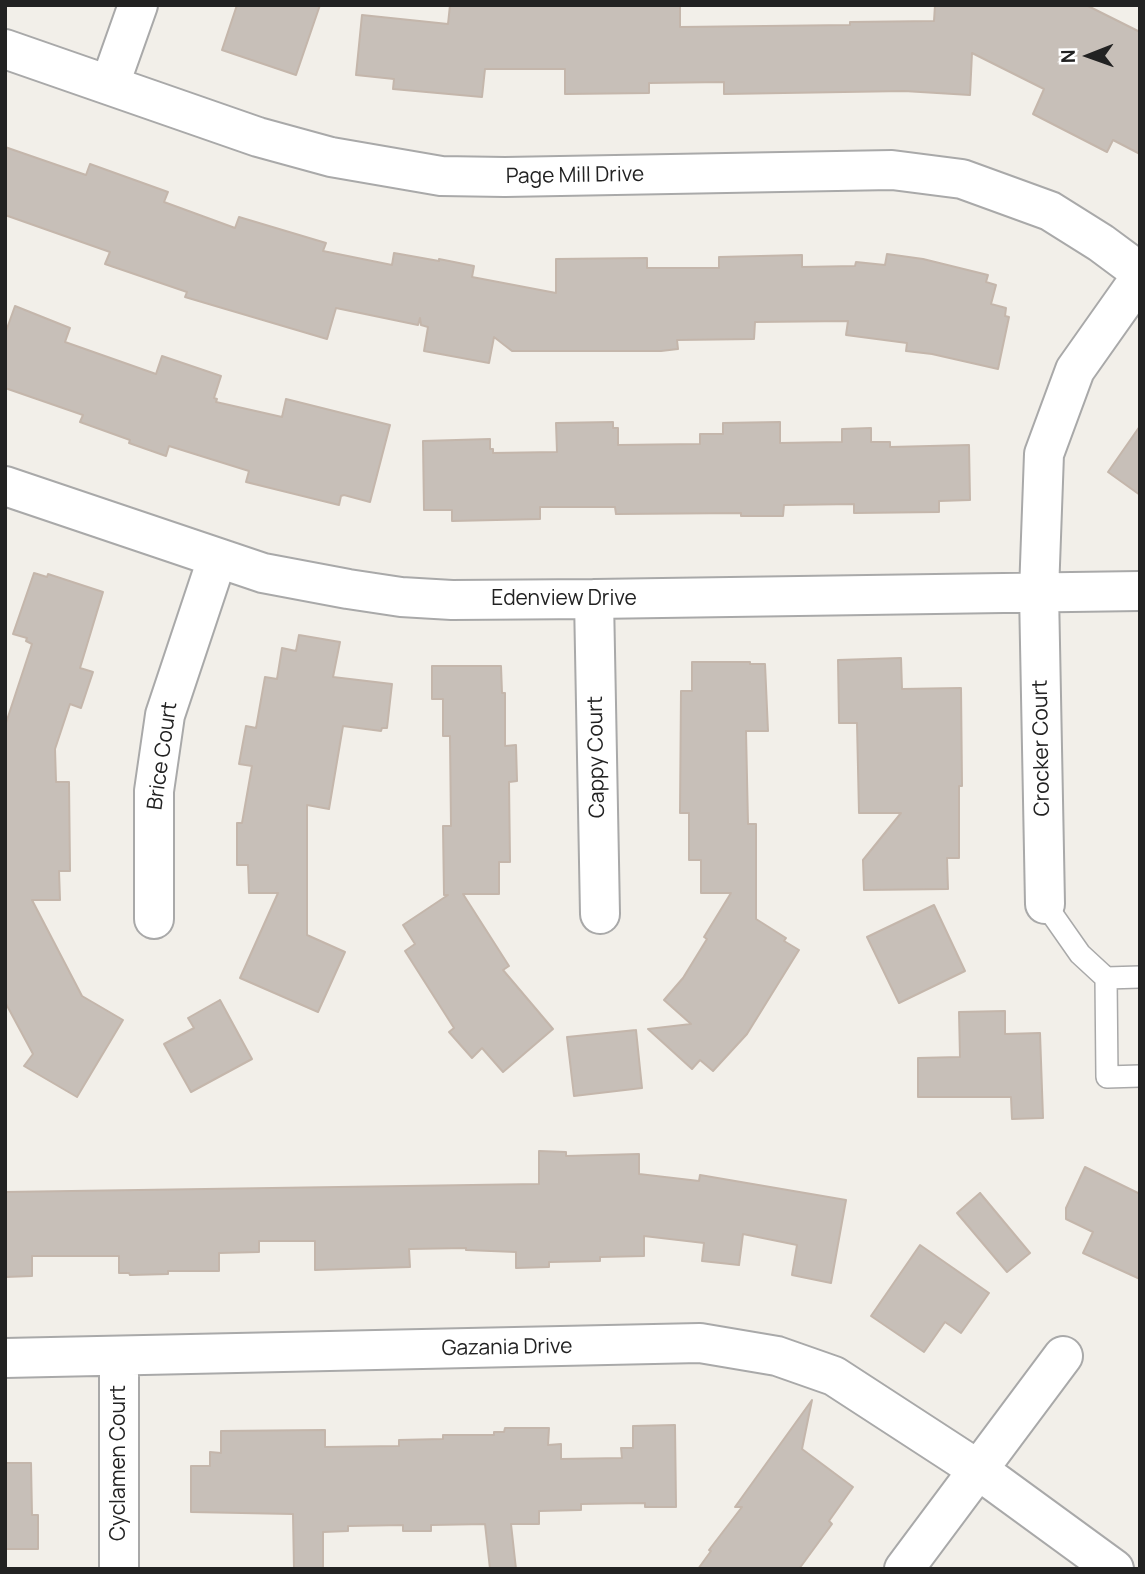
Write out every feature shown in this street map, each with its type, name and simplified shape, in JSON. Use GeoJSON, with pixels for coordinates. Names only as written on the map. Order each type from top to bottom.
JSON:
{"type":"FeatureCollection","features":[{"type":"Feature","properties":{"kind":"street"},"geometry":{"type":"LineString","coordinates":[[110,84],[138,5]]}},
{"type":"Feature","properties":{"kind":"street","name":"Page Mill Drive"},"geometry":{"type":"LineString","coordinates":[[5,49],[258,137],[331,157],[441,176],[892,170],[962,179],[1050,211],[1101,243],[1140,272]]}},
{"type":"Feature","properties":{"kind":"street","name":"Crocker Court"},"geometry":{"type":"LineString","coordinates":[[1045,904],[1039,592],[1044,454],[1075,370],[1140,278]]}},
{"type":"Feature","properties":{"kind":"street","name":"Edenview Drive"},"geometry":{"type":"LineString","coordinates":[[5,486],[263,573],[401,597],[452,600],[594,600],[1140,591]]}},
{"type":"Feature","properties":{"kind":"street","name":"Brice Court"},"geometry":{"type":"LineString","coordinates":[[154,919],[153,791],[165,715],[217,559]]}},
{"type":"Feature","properties":{"kind":"street","name":"Cappy Court"},"geometry":{"type":"LineString","coordinates":[[594,600],[600,914]]}},
{"type":"Feature","properties":{"kind":"street","name":"Gazania Drive"},"geometry":{"type":"LineString","coordinates":[[5,1358],[699,1343],[777,1356],[834,1376],[977,1469],[1114,1569]]}},
{"type":"Feature","properties":{"kind":"street"},"geometry":{"type":"LineString","coordinates":[[904,1569],[1063,1356]]}},
{"type":"Feature","properties":{"kind":"street","name":"Cyclamen Court"},"geometry":{"type":"LineString","coordinates":[[119,1357],[119,1569]]}},
{"type":"Feature","properties":{"kind":"lane"},"geometry":{"type":"LineString","coordinates":[[1045,904],[1080,954],[1105,978],[1107,1077],[1140,1076]]}},
{"type":"Feature","properties":{"kind":"lane"},"geometry":{"type":"LineString","coordinates":[[1105,978],[1140,977]]}},
{"type":"Feature","properties":{"kind":"building"},"geometry":{"type":"Polygon","coordinates":[[[237,5],[320,5],[296,75],[222,50],[237,5]]]}},
{"type":"Feature","properties":{"kind":"building"},"geometry":{"type":"Polygon","coordinates":[[[450,5],[680,5],[680,27],[934,21],[935,5],[1086,5],[1140,32],[1140,154],[1113,140],[1107,152],[1033,114],[1044,89],[972,53],[970,95],[904,91],[724,94],[724,82],[649,83],[649,93],[565,94],[565,69],[485,69],[482,97],[393,89],[394,79],[356,75],[362,15],[448,24],[450,5]]]}},
{"type":"Feature","properties":{"kind":"building"},"geometry":{"type":"Polygon","coordinates":[[[5,147],[86,175],[90,164],[168,192],[164,202],[235,228],[239,217],[326,243],[323,251],[392,265],[394,253],[439,259],[474,266],[472,277],[556,293],[556,259],[647,258],[647,268],[719,268],[719,257],[802,255],[802,267],[855,266],[856,262],[885,265],[887,254],[923,259],[988,275],[986,282],[996,285],[991,304],[1006,308],[1005,316],[1009,317],[998,369],[906,351],[907,343],[846,335],[848,321],[755,322],[754,339],[677,340],[678,349],[661,351],[512,351],[494,337],[489,363],[424,351],[428,327],[421,325],[420,318],[418,325],[336,308],[327,339],[185,297],[187,292],[105,264],[110,252],[5,215],[5,147]]]}},
{"type":"Feature","properties":{"kind":"building"},"geometry":{"type":"Polygon","coordinates":[[[15,306],[70,328],[65,342],[156,374],[162,356],[221,376],[214,398],[217,399],[216,402],[282,417],[286,399],[390,425],[370,502],[344,495],[341,496],[339,505],[246,482],[249,471],[169,446],[166,456],[80,422],[83,415],[5,388],[5,334],[15,306]]]}},
{"type":"Feature","properties":{"kind":"building"},"geometry":{"type":"Polygon","coordinates":[[[613,422],[613,428],[618,428],[618,445],[700,444],[700,434],[723,434],[723,423],[780,422],[780,443],[842,442],[842,429],[871,428],[871,442],[890,442],[890,447],[969,445],[970,500],[939,501],[939,512],[854,513],[854,504],[784,505],[783,516],[741,516],[741,513],[616,514],[615,507],[540,507],[540,519],[452,521],[452,510],[424,510],[423,441],[490,439],[493,453],[557,452],[556,423],[613,422]]]}},
{"type":"Feature","properties":{"kind":"building"},"geometry":{"type":"Polygon","coordinates":[[[1140,426],[1140,495],[1108,472],[1140,426]]]}},
{"type":"Feature","properties":{"kind":"building"},"geometry":{"type":"Polygon","coordinates":[[[34,573],[47,577],[48,574],[103,592],[80,668],[93,672],[81,708],[70,704],[55,749],[56,782],[69,782],[70,871],[59,871],[60,900],[32,900],[82,996],[123,1020],[77,1097],[24,1066],[33,1054],[5,1002],[5,726],[32,644],[26,641],[27,638],[13,634],[34,573]]]}},
{"type":"Feature","properties":{"kind":"building"},"geometry":{"type":"Polygon","coordinates":[[[299,635],[340,642],[333,677],[392,684],[387,728],[382,728],[381,731],[343,726],[329,809],[307,805],[307,935],[345,952],[318,1012],[240,978],[278,893],[249,893],[248,865],[237,865],[237,823],[242,823],[252,766],[239,764],[246,726],[256,728],[265,677],[277,679],[282,648],[296,651],[299,635]]]}},
{"type":"Feature","properties":{"kind":"building"},"geometry":{"type":"Polygon","coordinates":[[[901,658],[902,689],[961,688],[962,786],[959,786],[959,858],[947,858],[948,889],[864,890],[863,860],[901,813],[859,813],[857,723],[839,723],[838,660],[901,658]]]}},
{"type":"Feature","properties":{"kind":"building"},"geometry":{"type":"Polygon","coordinates":[[[692,662],[765,664],[768,731],[746,731],[748,824],[756,824],[756,919],[786,938],[784,941],[799,950],[747,1034],[713,1071],[700,1060],[692,1069],[648,1029],[691,1024],[664,1000],[683,978],[731,893],[701,893],[701,860],[689,860],[689,813],[680,813],[681,691],[692,691],[692,662]]]}},
{"type":"Feature","properties":{"kind":"building"},"geometry":{"type":"Polygon","coordinates":[[[432,666],[501,666],[502,693],[505,693],[505,746],[516,745],[517,781],[509,782],[510,862],[499,862],[499,894],[463,894],[509,966],[503,970],[553,1029],[503,1072],[482,1048],[472,1058],[449,1032],[454,1028],[405,951],[415,944],[403,925],[448,895],[444,895],[443,826],[451,826],[450,736],[443,736],[443,699],[432,699],[432,666]]]}},
{"type":"Feature","properties":{"kind":"building"},"geometry":{"type":"Polygon","coordinates":[[[934,905],[965,971],[899,1003],[867,937],[934,905]]]}},
{"type":"Feature","properties":{"kind":"building"},"geometry":{"type":"Polygon","coordinates":[[[220,1000],[252,1059],[191,1092],[164,1044],[194,1028],[188,1018],[220,1000]]]}},
{"type":"Feature","properties":{"kind":"building"},"geometry":{"type":"Polygon","coordinates":[[[1005,1011],[1005,1034],[1040,1033],[1043,1118],[1012,1119],[1011,1097],[918,1097],[918,1058],[960,1057],[959,1012],[1005,1011]]]}},
{"type":"Feature","properties":{"kind":"building"},"geometry":{"type":"Polygon","coordinates":[[[636,1030],[642,1088],[574,1096],[567,1037],[636,1030]]]}},
{"type":"Feature","properties":{"kind":"building"},"geometry":{"type":"Polygon","coordinates":[[[539,1151],[566,1152],[566,1156],[639,1154],[639,1174],[699,1181],[700,1175],[846,1200],[831,1283],[792,1275],[797,1245],[743,1234],[739,1265],[702,1261],[704,1243],[644,1236],[644,1256],[600,1257],[600,1261],[549,1262],[549,1267],[516,1268],[516,1252],[466,1248],[409,1249],[410,1267],[315,1270],[315,1241],[259,1241],[259,1252],[219,1253],[219,1271],[168,1271],[168,1274],[130,1275],[119,1273],[119,1256],[32,1256],[32,1276],[5,1277],[5,1192],[539,1184],[539,1151]]]}},
{"type":"Feature","properties":{"kind":"building"},"geometry":{"type":"Polygon","coordinates":[[[1085,1167],[1140,1194],[1140,1279],[1083,1253],[1093,1232],[1066,1219],[1066,1208],[1085,1167]]]}},
{"type":"Feature","properties":{"kind":"building"},"geometry":{"type":"Polygon","coordinates":[[[980,1193],[1030,1253],[1007,1272],[957,1213],[980,1193]]]}},
{"type":"Feature","properties":{"kind":"building"},"geometry":{"type":"Polygon","coordinates":[[[920,1245],[989,1293],[961,1333],[945,1322],[924,1352],[871,1316],[920,1245]]]}},
{"type":"Feature","properties":{"kind":"building"},"geometry":{"type":"Polygon","coordinates":[[[812,1400],[802,1449],[853,1487],[829,1521],[832,1524],[799,1569],[698,1569],[742,1507],[735,1507],[812,1400]]]}},
{"type":"Feature","properties":{"kind":"building"},"geometry":{"type":"Polygon","coordinates":[[[675,1425],[676,1507],[645,1507],[645,1503],[581,1504],[581,1510],[539,1511],[539,1524],[511,1524],[516,1569],[490,1569],[485,1524],[431,1525],[431,1531],[403,1531],[403,1525],[348,1526],[348,1531],[323,1532],[323,1569],[294,1569],[293,1514],[191,1512],[191,1466],[210,1466],[210,1452],[221,1453],[221,1431],[325,1430],[325,1447],[399,1446],[399,1440],[443,1439],[443,1435],[494,1435],[494,1432],[504,1432],[505,1428],[549,1428],[548,1445],[561,1444],[561,1459],[622,1458],[621,1448],[633,1448],[633,1426],[675,1425]]]}},
{"type":"Feature","properties":{"kind":"building"},"geometry":{"type":"Polygon","coordinates":[[[5,1463],[31,1463],[32,1515],[38,1515],[38,1549],[5,1549],[5,1463]]]}}]}
